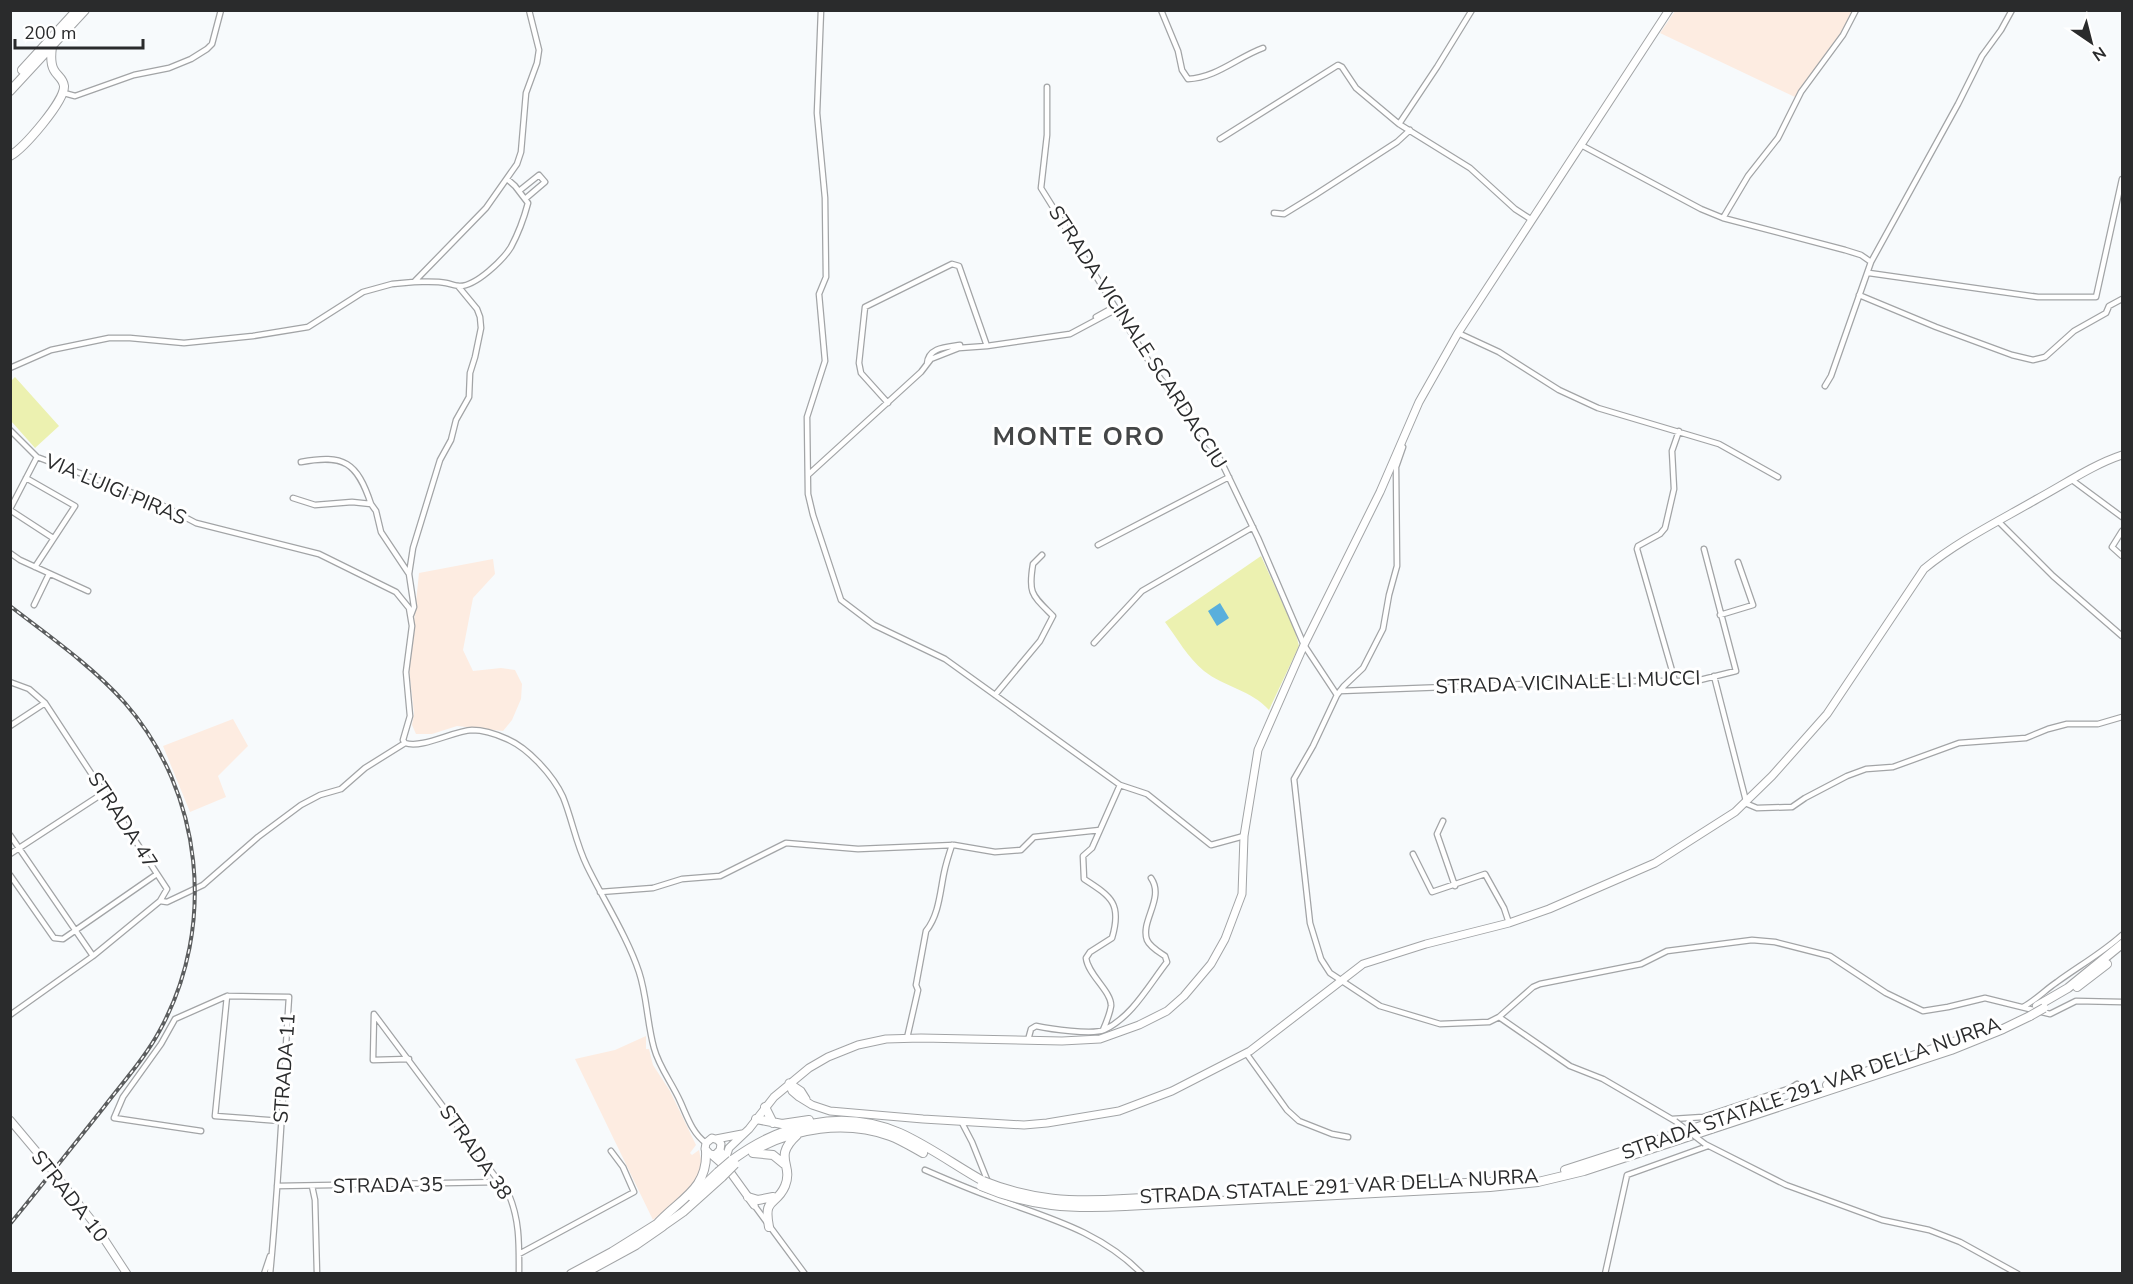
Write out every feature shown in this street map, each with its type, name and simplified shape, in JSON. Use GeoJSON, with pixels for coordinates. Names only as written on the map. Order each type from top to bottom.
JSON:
{"type":"FeatureCollection","features":[{"type":"Feature","properties":{"kind":"highway"},"geometry":{"type":"LineString","coordinates":[[10,83],[77,10]]}},
{"type":"Feature","properties":{"kind":"highway"},"geometry":{"type":"LineString","coordinates":[[10,91],[85,10]]}},
{"type":"Feature","properties":{"kind":"highway"},"geometry":{"type":"LineString","coordinates":[[10,156],[22,146],[57,105],[64,93],[62,81],[53,69],[52,46]]}},
{"type":"Feature","properties":{"kind":"highway"},"geometry":{"type":"LineString","coordinates":[[27,73],[41,68],[53,69]]}},
{"type":"Feature","properties":{"kind":"highway","name":"STRADA STATALE 291 VAR DELLA NURRA"},"geometry":{"type":"LineString","coordinates":[[2040,1007],[2076,982],[2122,944]]}},
{"type":"Feature","properties":{"kind":"highway","name":"STRADA STATALE 291 VAR DELLA NURRA"},"geometry":{"type":"LineString","coordinates":[[727,1167],[778,1138],[800,1132],[837,1128],[871,1130],[891,1136],[982,1183],[1023,1195],[1064,1201],[1124,1203],[1515,1183],[1584,1171],[1908,1065],[1995,1033],[2026,1012],[2040,1007],[2092,978],[2122,951]]}},
{"type":"Feature","properties":{"kind":"highway"},"geometry":{"type":"LineString","coordinates":[[765,1107],[772,1123]]}},
{"type":"Feature","properties":{"kind":"highway"},"geometry":{"type":"LineString","coordinates":[[756,1119],[782,1124],[814,1119],[827,1121]]}},
{"type":"Feature","properties":{"kind":"highway","name":"STRADA STATALE 291 VAR DELLA NURRA"},"geometry":{"type":"LineString","coordinates":[[660,1225],[695,1202],[748,1148],[776,1133],[827,1121],[867,1125],[899,1133],[982,1183]]}},
{"type":"Feature","properties":{"kind":"highway"},"geometry":{"type":"LineString","coordinates":[[769,1227],[766,1210],[785,1186],[787,1176],[783,1156],[785,1149],[800,1132]]}},
{"type":"Feature","properties":{"kind":"highway"},"geometry":{"type":"LineString","coordinates":[[750,1153],[772,1155],[785,1165]]}},
{"type":"Feature","properties":{"kind":"highway"},"geometry":{"type":"LineString","coordinates":[[748,1197],[758,1200],[773,1199]]}},
{"type":"Feature","properties":{"kind":"highway"},"geometry":{"type":"LineString","coordinates":[[754,1205],[773,1199]]}},
{"type":"Feature","properties":{"kind":"main road"},"geometry":{"type":"LineString","coordinates":[[660,1225],[699,1183],[705,1173],[708,1150]]}},
{"type":"Feature","properties":{"kind":"main road","name":"STRADA STATALE 291 VAR DELLA NURRA"},"geometry":{"type":"LineString","coordinates":[[571,1274],[660,1225]]}},
{"type":"Feature","properties":{"kind":"main road","name":"STRADA STATALE 291 VAR DELLA NURRA"},"geometry":{"type":"LineString","coordinates":[[583,1274],[636,1245],[660,1225]]}},
{"type":"Feature","properties":{"kind":"street"},"geometry":{"type":"LineString","coordinates":[[64,93],[75,96],[134,75],[169,68],[191,58],[212,44],[221,10]]}},
{"type":"Feature","properties":{"kind":"street"},"geometry":{"type":"LineString","coordinates":[[414,282],[474,221],[517,164],[521,152],[526,93],[539,50],[530,10]]}},
{"type":"Feature","properties":{"kind":"street"},"geometry":{"type":"LineString","coordinates":[[822,10],[817,113],[825,198],[826,277],[819,294],[825,361],[807,417],[808,494],[841,600],[874,625],[945,659],[1120,785],[1147,794],[1211,845],[1244,836]]}},
{"type":"Feature","properties":{"kind":"street"},"geometry":{"type":"LineString","coordinates":[[1161,10],[1178,51],[1182,70],[1188,79],[1212,74],[1245,55],[1263,48]]}},
{"type":"Feature","properties":{"kind":"street"},"geometry":{"type":"LineString","coordinates":[[1399,123],[1472,10]]}},
{"type":"Feature","properties":{"kind":"street"},"geometry":{"type":"LineString","coordinates":[[727,1167],[729,1148],[774,1097],[809,1068],[828,1057],[858,1045],[886,1039],[1100,1039],[1167,1011],[1184,996],[1211,964],[1239,906],[1244,880],[1244,836],[1258,750],[1304,645],[1380,492],[1419,402],[1458,333],[1669,10]]}},
{"type":"Feature","properties":{"kind":"street"},"geometry":{"type":"LineString","coordinates":[[1723,218],[1748,176],[1778,138],[1801,92],[1843,35],[1856,10]]}},
{"type":"Feature","properties":{"kind":"street"},"geometry":{"type":"LineString","coordinates":[[1825,386],[1832,376],[1871,262],[1982,56],[2012,10]]}},
{"type":"Feature","properties":{"kind":"street"},"geometry":{"type":"LineString","coordinates":[[1220,139],[1338,65],[1342,67],[1356,88],[1399,123],[1470,168],[1515,209],[1532,220]]}},
{"type":"Feature","properties":{"kind":"street","name":"STRADA VICINALE SCARDACCIU"},"geometry":{"type":"LineString","coordinates":[[1047,87],[1047,135],[1041,188],[1114,308],[1155,370],[1220,459],[1253,527],[1304,645],[1339,693]]}},
{"type":"Feature","properties":{"kind":"street"},"geometry":{"type":"LineString","coordinates":[[1274,213],[1284,214],[1397,142],[1410,130]]}},
{"type":"Feature","properties":{"kind":"street"},"geometry":{"type":"LineString","coordinates":[[1581,145],[1723,218],[1845,250],[1861,255],[1871,262]]}},
{"type":"Feature","properties":{"kind":"street"},"geometry":{"type":"LineString","coordinates":[[519,191],[539,175],[545,182],[525,199]]}},
{"type":"Feature","properties":{"kind":"street"},"geometry":{"type":"LineString","coordinates":[[10,368],[51,350],[109,338],[184,343],[254,336],[308,327],[363,292],[392,284],[436,282],[464,286],[477,280],[490,269],[511,246],[524,219],[528,203],[507,179]]}},
{"type":"Feature","properties":{"kind":"street"},"geometry":{"type":"LineString","coordinates":[[1869,273],[2038,297],[2096,297],[2122,179]]}},
{"type":"Feature","properties":{"kind":"street"},"geometry":{"type":"LineString","coordinates":[[888,403],[861,373],[859,363],[865,307],[952,264],[959,266],[987,345]]}},
{"type":"Feature","properties":{"kind":"street"},"geometry":{"type":"LineString","coordinates":[[405,744],[403,740],[410,716],[406,672],[411,644],[411,615],[414,607],[409,574],[412,548],[440,460],[451,440],[456,420],[469,397],[470,373],[476,357],[481,328],[477,309],[458,286]]}},
{"type":"Feature","properties":{"kind":"street"},"geometry":{"type":"LineString","coordinates":[[1859,295],[1960,336],[2012,355],[2033,360],[2045,357],[2074,331],[2106,313],[2109,306],[2122,299]]}},
{"type":"Feature","properties":{"kind":"street"},"geometry":{"type":"LineString","coordinates":[[808,476],[940,354],[959,348],[1070,333],[1114,308]]}},
{"type":"Feature","properties":{"kind":"street"},"geometry":{"type":"LineString","coordinates":[[1458,333],[1499,352],[1559,390],[1600,409],[1719,444],[1778,477]]}},
{"type":"Feature","properties":{"kind":"street"},"geometry":{"type":"LineString","coordinates":[[1409,426],[1396,467],[1397,566],[1383,629],[1363,668],[1339,693],[1294,779],[1310,923],[1321,959],[1330,973],[1380,1006],[1440,1023],[1489,1022],[1499,1017],[1533,987],[1540,984],[1641,964],[1667,951],[1752,940],[1775,942],[1830,956],[1884,991],[1923,1011],[1985,998],[2026,1012],[2050,1014],[2076,1001],[2122,1002]]}},
{"type":"Feature","properties":{"kind":"street","name":"VIA LUIGI PIRAS"},"geometry":{"type":"LineString","coordinates":[[10,430],[37,457],[154,501],[196,523],[319,554],[396,592],[409,608],[411,615]]}},
{"type":"Feature","properties":{"kind":"street"},"geometry":{"type":"LineString","coordinates":[[1675,681],[1637,549],[1642,543],[1660,534],[1665,528],[1674,489],[1672,451],[1679,431]]}},
{"type":"Feature","properties":{"kind":"street"},"geometry":{"type":"LineString","coordinates":[[789,1083],[792,1091],[800,1094],[812,1105],[830,1111],[1024,1125],[1119,1111],[1172,1091],[1246,1053],[1363,964],[1509,923],[1549,909],[1655,863],[1701,835],[1746,802],[1827,714],[1924,570],[1943,554],[1998,521],[2122,455]]}},
{"type":"Feature","properties":{"kind":"street"},"geometry":{"type":"LineString","coordinates":[[37,457],[10,510],[53,538]]}},
{"type":"Feature","properties":{"kind":"street"},"geometry":{"type":"LineString","coordinates":[[301,462],[320,458],[346,461],[352,467],[376,511],[381,532],[409,574]]}},
{"type":"Feature","properties":{"kind":"street"},"geometry":{"type":"LineString","coordinates":[[1098,545],[1229,477]]}},
{"type":"Feature","properties":{"kind":"street"},"geometry":{"type":"LineString","coordinates":[[26,478],[75,506],[35,567]]}},
{"type":"Feature","properties":{"kind":"street"},"geometry":{"type":"LineString","coordinates":[[2072,480],[2122,517]]}},
{"type":"Feature","properties":{"kind":"street"},"geometry":{"type":"LineString","coordinates":[[293,498],[315,505],[352,502],[371,504]]}},
{"type":"Feature","properties":{"kind":"street"},"geometry":{"type":"LineString","coordinates":[[1998,521],[2053,576],[2122,636]]}},
{"type":"Feature","properties":{"kind":"street"},"geometry":{"type":"LineString","coordinates":[[1094,643],[1142,591],[1253,527]]}},
{"type":"Feature","properties":{"kind":"street"},"geometry":{"type":"LineString","coordinates":[[2122,531],[2112,547],[2122,556]]}},
{"type":"Feature","properties":{"kind":"street","name":"STRADA VICINALE LI MUCCI"},"geometry":{"type":"LineString","coordinates":[[1339,693],[1603,681],[1696,681],[1736,671],[1704,549]]}},
{"type":"Feature","properties":{"kind":"street"},"geometry":{"type":"LineString","coordinates":[[10,553],[20,560],[88,591]]}},
{"type":"Feature","properties":{"kind":"street"},"geometry":{"type":"LineString","coordinates":[[995,695],[1040,641],[1053,616],[1031,591],[1034,564],[1042,555]]}},
{"type":"Feature","properties":{"kind":"street"},"geometry":{"type":"LineString","coordinates":[[1720,615],[1753,606],[1738,561]]}},
{"type":"Feature","properties":{"kind":"street"},"geometry":{"type":"LineString","coordinates":[[34,605],[49,574]]}},
{"type":"Feature","properties":{"kind":"street"},"geometry":{"type":"LineString","coordinates":[[1714,676],[1746,802],[1757,808],[1792,807],[1847,776],[1866,769],[1893,767],[1959,743],[2026,738],[2067,724],[2098,724],[2122,717]]}},
{"type":"Feature","properties":{"kind":"street","name":"STRADA 47"},"geometry":{"type":"LineString","coordinates":[[10,682],[29,689],[45,703],[167,889],[160,901]]}},
{"type":"Feature","properties":{"kind":"street"},"geometry":{"type":"LineString","coordinates":[[10,726],[45,703]]}},
{"type":"Feature","properties":{"kind":"street"},"geometry":{"type":"LineString","coordinates":[[10,1015],[93,956],[160,901],[167,902],[202,885],[258,837],[301,805],[320,795],[341,789],[365,768],[405,744],[410,745],[472,730],[496,735],[523,747],[536,760],[563,796],[585,863],[640,974],[652,1039],[661,1066],[699,1138],[708,1150],[727,1167],[805,1274]]}},
{"type":"Feature","properties":{"kind":"street"},"geometry":{"type":"LineString","coordinates":[[1103,1031],[1111,1006],[1110,998],[1093,976],[1086,958],[1090,952],[1112,938],[1116,912],[1114,902],[1084,879],[1083,856],[1092,848],[1120,785]]}},
{"type":"Feature","properties":{"kind":"street"},"geometry":{"type":"LineString","coordinates":[[10,854],[105,792]]}},
{"type":"Feature","properties":{"kind":"street"},"geometry":{"type":"LineString","coordinates":[[1443,821],[1437,834],[1455,886]]}},
{"type":"Feature","properties":{"kind":"street"},"geometry":{"type":"LineString","coordinates":[[600,892],[653,888],[682,879],[720,876],[786,843],[858,849],[952,845],[994,852],[1021,850],[1034,837],[1100,830]]}},
{"type":"Feature","properties":{"kind":"street"},"geometry":{"type":"LineString","coordinates":[[10,835],[93,956]]}},
{"type":"Feature","properties":{"kind":"street"},"geometry":{"type":"LineString","coordinates":[[907,1038],[918,990],[916,985],[926,931],[931,925],[940,899],[944,872],[952,845]]}},
{"type":"Feature","properties":{"kind":"street"},"geometry":{"type":"LineString","coordinates":[[1413,854],[1431,892],[1455,886],[1485,874],[1504,908],[1509,923]]}},
{"type":"Feature","properties":{"kind":"street"},"geometry":{"type":"LineString","coordinates":[[10,875],[54,938],[63,939],[154,876]]}},
{"type":"Feature","properties":{"kind":"street"},"geometry":{"type":"LineString","coordinates":[[1028,1040],[1031,1029],[1036,1026],[1062,1031],[1103,1031],[1132,1009],[1167,962],[1166,956],[1153,948],[1146,938],[1155,897],[1154,882],[1151,878]]}},
{"type":"Feature","properties":{"kind":"street"},"geometry":{"type":"LineString","coordinates":[[2026,1012],[2054,983],[2093,958],[2122,935]]}},
{"type":"Feature","properties":{"kind":"street"},"geometry":{"type":"LineString","coordinates":[[201,1131],[114,1118],[114,1114],[176,1019],[227,996],[215,1116],[281,1120]]}},
{"type":"Feature","properties":{"kind":"street","name":"STRADA 11"},"geometry":{"type":"LineString","coordinates":[[227,996],[289,997],[270,1274]]}},
{"type":"Feature","properties":{"kind":"street","name":"STRADA 38"},"geometry":{"type":"LineString","coordinates":[[409,1059],[373,1060],[374,1014],[409,1059],[510,1195],[516,1212],[519,1274]]}},
{"type":"Feature","properties":{"kind":"street"},"geometry":{"type":"LineString","coordinates":[[1499,1017],[1570,1066],[1604,1079],[1674,1120],[1706,1145],[1786,1185],[1882,1220],[1929,1230],[1960,1242],[2017,1273]]}},
{"type":"Feature","properties":{"kind":"street"},"geometry":{"type":"LineString","coordinates":[[1246,1053],[1287,1110],[1299,1121],[1332,1134],[1348,1137]]}},
{"type":"Feature","properties":{"kind":"street"},"geometry":{"type":"LineString","coordinates":[[800,1094],[802,1079],[809,1068]]}},
{"type":"Feature","properties":{"kind":"street"},"geometry":{"type":"LineString","coordinates":[[1674,1120],[1703,1117],[1797,1084]]}},
{"type":"Feature","properties":{"kind":"street"},"geometry":{"type":"LineString","coordinates":[[774,1097],[800,1094]]}},
{"type":"Feature","properties":{"kind":"street","name":"STRADA 10"},"geometry":{"type":"LineString","coordinates":[[10,1120],[93,1222],[128,1274]]}},
{"type":"Feature","properties":{"kind":"street"},"geometry":{"type":"LineString","coordinates":[[961,1121],[972,1142],[994,1198]]}},
{"type":"Feature","properties":{"kind":"street"},"geometry":{"type":"LineString","coordinates":[[708,1150],[710,1139],[742,1134]]}},
{"type":"Feature","properties":{"kind":"street"},"geometry":{"type":"LineString","coordinates":[[716,1139],[721,1144],[727,1167]]}},
{"type":"Feature","properties":{"kind":"street"},"geometry":{"type":"LineString","coordinates":[[708,1150],[721,1150],[735,1142]]}},
{"type":"Feature","properties":{"kind":"street"},"geometry":{"type":"LineString","coordinates":[[1605,1274],[1627,1175],[1706,1145]]}},
{"type":"Feature","properties":{"kind":"street"},"geometry":{"type":"LineString","coordinates":[[519,1254],[634,1192],[623,1167],[611,1151]]}},
{"type":"Feature","properties":{"kind":"street"},"geometry":{"type":"LineString","coordinates":[[925,1170],[994,1198],[1049,1216],[1117,1251],[1142,1274]]}},
{"type":"Feature","properties":{"kind":"street","name":"STRADA 35"},"geometry":{"type":"LineString","coordinates":[[277,1186],[500,1182]]}},
{"type":"Feature","properties":{"kind":"street"},"geometry":{"type":"LineString","coordinates":[[312,1186],[315,1200],[317,1274]]}},
{"type":"Feature","properties":{"kind":"street","name":"STRADA 11"},"geometry":{"type":"LineString","coordinates":[[264,1274],[273,1248]]}},
{"type":"Feature","properties":{"kind":"street"},"geometry":{"type":"LineString","coordinates":[[259,1274],[266,1267]]}},
{"type":"Feature","properties":{"kind":"shaded area"},"geometry":{"type":"Polygon","coordinates":[[[1843,10],[1852,12],[1842,32],[1797,98],[1660,33],[1675,11],[1843,10]]]}},
{"type":"Feature","properties":{"kind":"shaded area"},"geometry":{"type":"Polygon","coordinates":[[[493,559],[495,574],[473,598],[463,650],[473,671],[501,668],[515,670],[522,684],[521,699],[512,720],[503,731],[457,726],[432,734],[416,734],[412,725],[414,713],[409,670],[419,573],[493,559]]]}},
{"type":"Feature","properties":{"kind":"shaded area"},"geometry":{"type":"Polygon","coordinates":[[[233,719],[248,746],[218,776],[226,797],[190,812],[163,746],[233,719]]]}},
{"type":"Feature","properties":{"kind":"shaded area"},"geometry":{"type":"Polygon","coordinates":[[[646,1036],[646,1049],[649,1049],[653,1065],[670,1091],[696,1145],[690,1153],[692,1155],[699,1150],[702,1165],[695,1185],[653,1220],[575,1059],[615,1050],[646,1036]]]}},
{"type":"Feature","properties":{"kind":"green space"},"geometry":{"type":"Polygon","coordinates":[[[15,377],[59,426],[35,448],[11,421],[11,381],[15,377]]]}},
{"type":"Feature","properties":{"kind":"green space"},"geometry":{"type":"Polygon","coordinates":[[[1261,556],[1295,631],[1299,646],[1269,710],[1246,693],[1220,681],[1198,666],[1165,622],[1261,556]]]}},
{"type":"Feature","properties":{"kind":"water"},"geometry":{"type":"Polygon","coordinates":[[[1220,603],[1229,618],[1217,626],[1208,611],[1220,603]]]}},
{"type":"Feature","properties":{"kind":"railway"},"geometry":{"type":"LineString","coordinates":[[10,606],[99,676],[125,703],[151,738],[171,777],[185,818],[193,861],[195,904],[190,948],[178,990],[160,1030],[134,1070],[10,1224]]}},
{"type":"Feature","properties":{"kind":"district","name":"MONTE ORO"},"geometry":{"type":"Point","coordinates":[1079,436]}}]}
